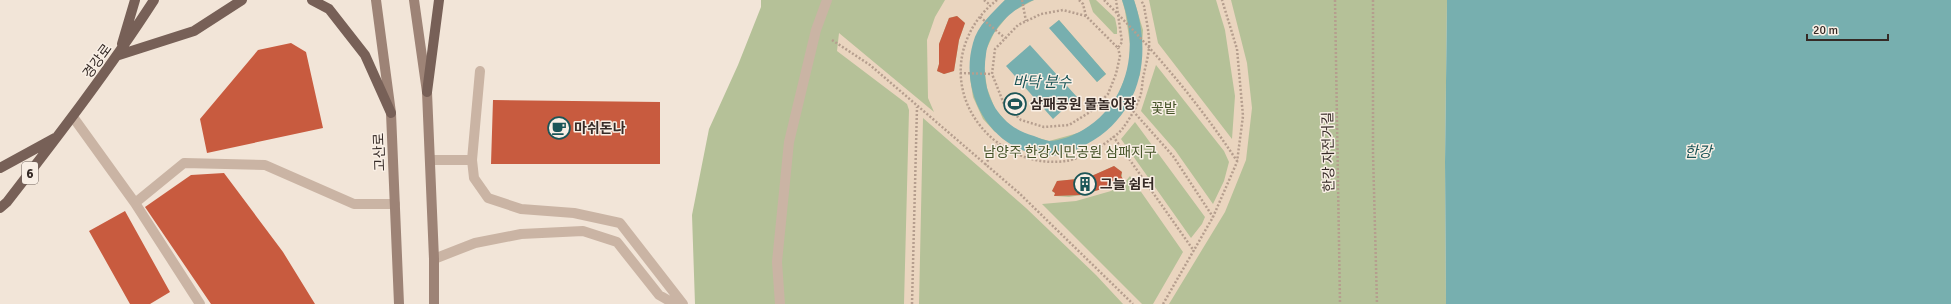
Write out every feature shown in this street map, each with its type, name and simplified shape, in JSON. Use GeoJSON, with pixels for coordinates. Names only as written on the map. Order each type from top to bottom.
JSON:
{"type":"FeatureCollection","features":[{"type":"Feature","properties":{"kind":"main road"},"geometry":{"type":"LineString","coordinates":[[119,55],[135,0]]}},
{"type":"Feature","properties":{"kind":"main road","name":"경강로"},"geometry":{"type":"LineString","coordinates":[[0,208],[7,202],[119,55],[154,0]]}},
{"type":"Feature","properties":{"kind":"main road"},"geometry":{"type":"LineString","coordinates":[[119,55],[194,31],[242,0]]}},
{"type":"Feature","properties":{"kind":"main road"},"geometry":{"type":"LineString","coordinates":[[312,0],[329,10],[364,55],[391,113]]}},
{"type":"Feature","properties":{"kind":"main road"},"geometry":{"type":"LineString","coordinates":[[427,92],[439,0]]}},
{"type":"Feature","properties":{"kind":"main road","name":"경강로"},"geometry":{"type":"LineString","coordinates":[[0,168],[58,136]]}},
{"type":"Feature","properties":{"kind":"street","name":"고산로"},"geometry":{"type":"LineString","coordinates":[[376,0],[391,113],[399,304]]}},
{"type":"Feature","properties":{"kind":"street"},"geometry":{"type":"LineString","coordinates":[[414,0],[427,92],[434,259],[434,304]]}},
{"type":"Feature","properties":{"kind":"street"},"geometry":{"type":"LineString","coordinates":[[780,304],[777,262],[790,142],[816,30],[827,0]]}},
{"type":"Feature","properties":{"kind":"street"},"geometry":{"type":"LineString","coordinates":[[480,71],[472,160],[474,178],[488,198],[521,209],[574,213],[620,223],[683,304]]}},
{"type":"Feature","properties":{"kind":"street"},"geometry":{"type":"LineString","coordinates":[[73,117],[135,203],[200,304]]}},
{"type":"Feature","properties":{"kind":"street"},"geometry":{"type":"LineString","coordinates":[[430,160],[472,160]]}},
{"type":"Feature","properties":{"kind":"street"},"geometry":{"type":"LineString","coordinates":[[135,203],[184,164],[265,166],[354,204],[395,204]]}},
{"type":"Feature","properties":{"kind":"street"},"geometry":{"type":"LineString","coordinates":[[434,259],[475,243],[521,234],[583,231],[617,242],[659,294],[675,304]]}},
{"type":"Feature","properties":{"kind":"path"},"geometry":{"type":"LineString","coordinates":[[984,0],[990,6]]}},
{"type":"Feature","properties":{"kind":"path"},"geometry":{"type":"LineString","coordinates":[[997,0],[980,17],[972,28],[962,51],[960,73],[964,97],[969,110],[985,133],[998,144],[1010,151],[1029,158],[1047,162],[1067,161],[1091,153],[1123,129],[1140,98],[1149,47],[1142,0]]}},
{"type":"Feature","properties":{"kind":"path"},"geometry":{"type":"LineString","coordinates":[[1022,0],[1026,21]]}},
{"type":"Feature","properties":{"kind":"path"},"geometry":{"type":"LineString","coordinates":[[1079,0],[1083,4],[1086,16]]}},
{"type":"Feature","properties":{"kind":"path"},"geometry":{"type":"LineString","coordinates":[[1104,0],[1149,47],[1194,99],[1238,162]]}},
{"type":"Feature","properties":{"kind":"path"},"geometry":{"type":"LineString","coordinates":[[1116,0],[1122,42],[1118,48]]}},
{"type":"Feature","properties":{"kind":"path"},"geometry":{"type":"LineString","coordinates":[[1164,304],[1213,217],[1238,162],[1243,116],[1237,49],[1222,0]]}},
{"type":"Feature","properties":{"kind":"path","name":"한강 자전거길"},"geometry":{"type":"LineString","coordinates":[[1335,0],[1340,304]]}},
{"type":"Feature","properties":{"kind":"path"},"geometry":{"type":"LineString","coordinates":[[1373,0],[1373,153],[1377,304]]}},
{"type":"Feature","properties":{"kind":"path"},"geometry":{"type":"LineString","coordinates":[[1063,10],[1086,16],[1118,48],[1120,56],[1116,74],[1108,94],[1090,112],[1069,125],[1044,127],[1021,120],[1004,104],[992,74],[995,49],[1018,25],[1041,14],[1063,10]]}},
{"type":"Feature","properties":{"kind":"path"},"geometry":{"type":"LineString","coordinates":[[980,17],[1005,38]]}},
{"type":"Feature","properties":{"kind":"path"},"geometry":{"type":"LineString","coordinates":[[816,30],[870,65],[917,107],[1019,193],[1133,304]]}},
{"type":"Feature","properties":{"kind":"path"},"geometry":{"type":"LineString","coordinates":[[960,73],[992,74]]}},
{"type":"Feature","properties":{"kind":"path"},"geometry":{"type":"LineString","coordinates":[[912,304],[917,107]]}},
{"type":"Feature","properties":{"kind":"path"},"geometry":{"type":"LineString","coordinates":[[1133,111],[1173,156],[1213,217]]}},
{"type":"Feature","properties":{"kind":"path"},"geometry":{"type":"LineString","coordinates":[[1113,136],[1194,251]]}},
{"type":"Feature","properties":{"kind":"path"},"geometry":{"type":"LineString","coordinates":[[986,165],[998,144]]}},
{"type":"Feature","properties":{"kind":"green space","name":"남양주 한강시민공원 삼패지구"},"geometry":{"type":"Polygon","coordinates":[[[761,0],[1447,0],[1445,162],[1446,304],[695,304],[692,215],[709,129],[738,65],[761,7],[761,0]]]}},
{"type":"Feature","properties":{"kind":"shaded area","name":"남양주 한강시민공원 삼패지구"},"geometry":{"type":"Polygon","coordinates":[[[945,0],[1005,0],[979,30],[970,60],[970,78],[973,97],[983,119],[995,132],[1076,151],[1140,75],[1143,30],[1134,0],[1149,0],[1158,43],[1232,139],[1235,96],[1225,30],[1216,0],[1231,0],[1247,63],[1252,108],[1246,160],[1225,212],[1169,304],[1153,304],[1183,252],[1130,176],[1125,182],[1111,191],[1076,201],[1042,204],[1142,304],[1123,304],[1096,275],[1026,208],[923,118],[919,304],[904,304],[909,110],[907,104],[837,51],[839,33],[934,112],[928,98],[927,40],[935,17],[945,0]],[[957,16],[949,18],[939,44],[939,64],[937,71],[944,74],[954,71],[959,40],[965,23],[957,16]],[[1156,65],[1141,111],[1175,150],[1213,204],[1224,181],[1229,162],[1224,151],[1156,65]],[[1135,122],[1121,139],[1191,238],[1202,224],[1205,217],[1135,122]],[[1114,166],[1087,178],[1057,181],[1052,191],[1055,193],[1055,196],[1069,197],[1081,195],[1109,187],[1122,179],[1122,172],[1114,166]]]}},
{"type":"Feature","properties":{"kind":"shaded area","name":"남양주 한강시민공원 삼패지구"},"geometry":{"type":"Polygon","coordinates":[[[1034,0],[1089,0],[1093,12],[1114,34],[1117,34],[1115,18],[1096,0],[1122,0],[1130,44],[1129,67],[1119,93],[1108,111],[1098,122],[1078,133],[1049,141],[1028,135],[1012,128],[995,109],[987,88],[984,67],[986,50],[994,33],[1010,13],[1034,0]],[[1059,20],[1050,28],[1097,82],[1106,74],[1059,20]]]}},
{"type":"Feature","properties":{"kind":"water"},"geometry":{"type":"Polygon","coordinates":[[[1005,0],[1034,0],[1018,9],[1003,21],[988,45],[985,68],[989,94],[994,106],[1001,116],[1010,124],[1021,131],[1049,141],[1058,140],[1083,130],[1099,119],[1111,105],[1120,90],[1126,73],[1129,55],[1130,37],[1122,0],[1134,0],[1140,21],[1142,42],[1142,62],[1138,82],[1131,100],[1120,117],[1105,132],[1082,147],[1065,154],[1053,156],[1041,155],[1023,150],[1006,141],[993,129],[982,115],[970,80],[970,62],[973,43],[982,25],[1005,0]]]}},
{"type":"Feature","properties":{"kind":"water","name":"한강"},"geometry":{"type":"Polygon","coordinates":[[[1447,0],[1951,0],[1951,304],[1446,304],[1445,162],[1447,0]]]}},
{"type":"Feature","properties":{"kind":"water"},"geometry":{"type":"Polygon","coordinates":[[[1059,20],[1106,74],[1097,82],[1049,28],[1059,20]]]}},
{"type":"Feature","properties":{"kind":"water","name":"바닥 분수"},"geometry":{"type":"Polygon","coordinates":[[[1030,45],[1077,97],[1053,119],[1006,66],[1030,45]]]}},
{"type":"Feature","properties":{"kind":"building"},"geometry":{"type":"Polygon","coordinates":[[[957,16],[965,23],[959,40],[954,71],[944,74],[937,71],[939,64],[939,44],[949,18],[957,16]]]}},
{"type":"Feature","properties":{"kind":"building"},"geometry":{"type":"Polygon","coordinates":[[[291,43],[306,52],[323,128],[207,153],[200,119],[258,50],[291,43]]]}},
{"type":"Feature","properties":{"kind":"building"},"geometry":{"type":"Polygon","coordinates":[[[493,100],[660,102],[660,164],[491,164],[493,100]]]}},
{"type":"Feature","properties":{"kind":"building","name":"그늘 쉼터"},"geometry":{"type":"Polygon","coordinates":[[[1114,166],[1122,172],[1121,176],[1123,179],[1109,187],[1081,195],[1054,196],[1055,193],[1052,191],[1057,181],[1087,178],[1114,166]]]}},
{"type":"Feature","properties":{"kind":"building"},"geometry":{"type":"Polygon","coordinates":[[[224,173],[283,252],[315,304],[211,304],[145,207],[191,175],[224,173]]]}},
{"type":"Feature","properties":{"kind":"building"},"geometry":{"type":"Polygon","coordinates":[[[125,211],[170,292],[150,304],[130,304],[89,231],[125,211]]]}},
{"type":"Feature","properties":{"kind":"place","name":"삼패공원 물놀이장"},"geometry":{"type":"Point","coordinates":[1015,104]}},
{"type":"Feature","properties":{"kind":"place","name":"마쉬돈나"},"geometry":{"type":"Point","coordinates":[559,128]}},
{"type":"Feature","properties":{"kind":"place","name":"그늘 쉼터"},"geometry":{"type":"Point","coordinates":[1085,184]}},
{"type":"Feature","properties":{"kind":"park label","name":"꽃밭"},"geometry":{"type":"Point","coordinates":[1164,108]}}]}
